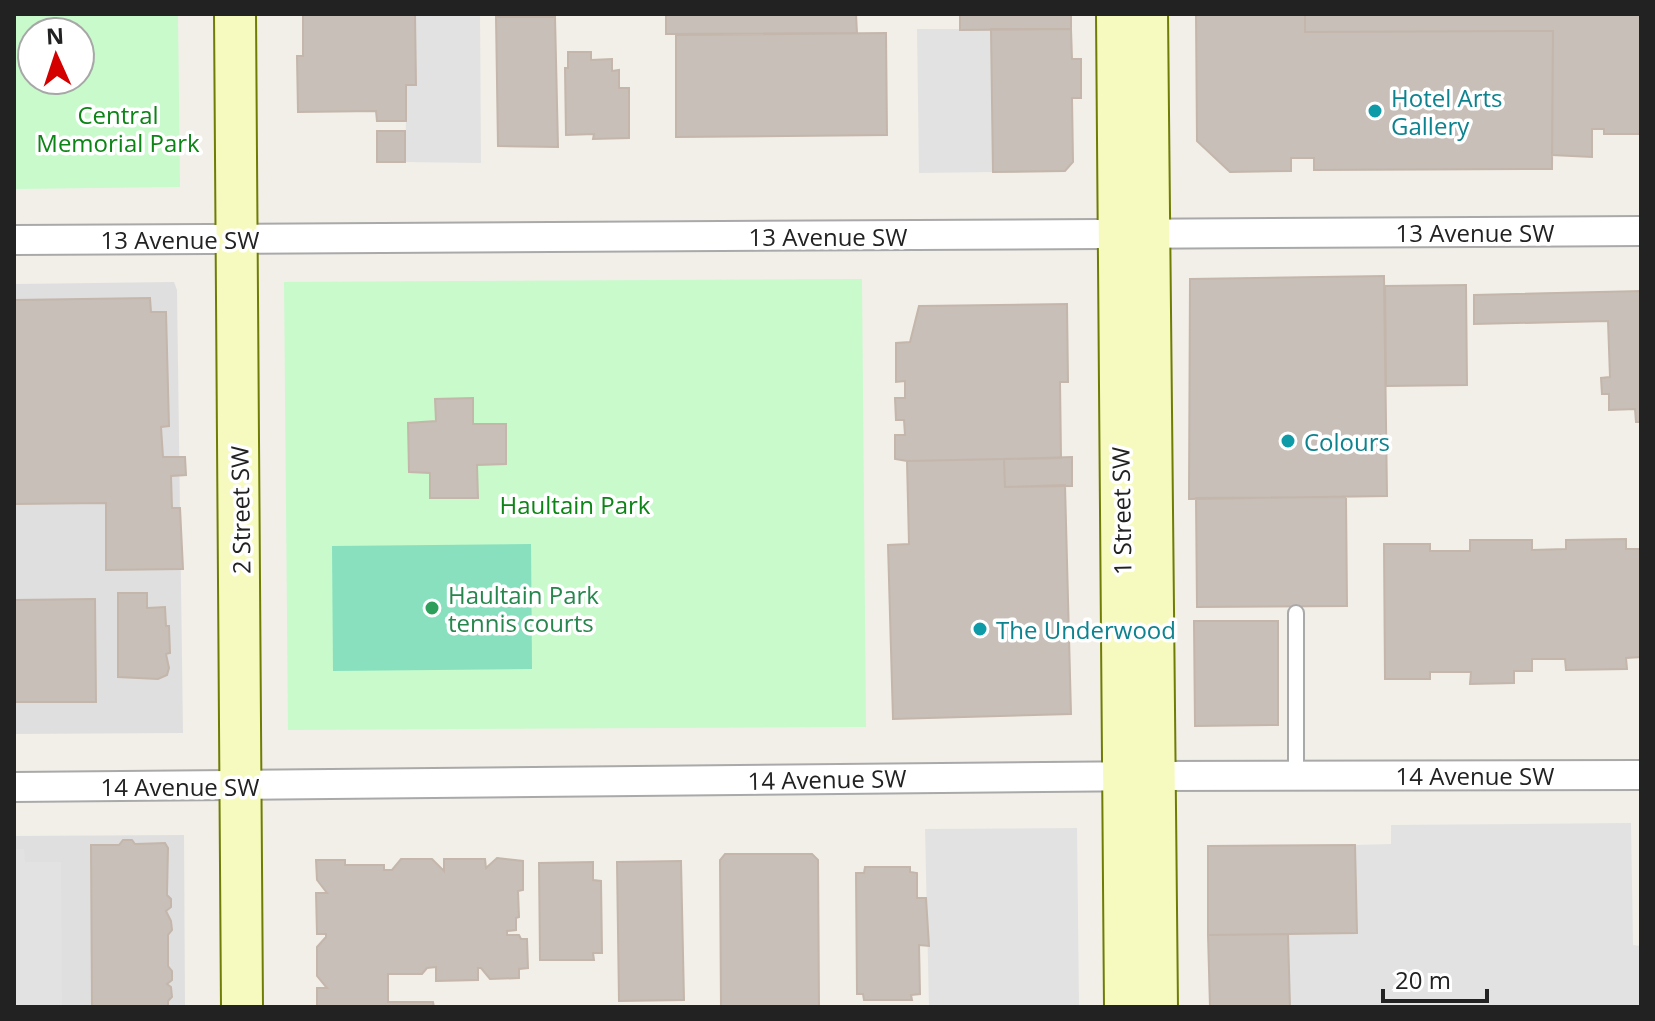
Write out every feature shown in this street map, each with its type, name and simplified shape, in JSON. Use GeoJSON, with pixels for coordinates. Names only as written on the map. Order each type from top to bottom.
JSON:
{"type":"FeatureCollection","features":[{"type":"Feature","properties":{"kind":"street","name":"2 Street SW"},"geometry":{"type":"LineString","coordinates":[[235,14],[242,1007]]}},
{"type":"Feature","properties":{"kind":"street","name":"1 Street SW"},"geometry":{"type":"LineString","coordinates":[[1117,14],[1133,234],[1140,776],[1157,1007]]}},
{"type":"Feature","properties":{"kind":"street","name":"1 Street SW"},"geometry":{"type":"LineString","coordinates":[[1133,234],[1147,14]]}},
{"type":"Feature","properties":{"kind":"street","name":"13 Avenue SW"},"geometry":{"type":"LineString","coordinates":[[14,240],[1641,231]]}},
{"type":"Feature","properties":{"kind":"street","name":"14 Avenue SW"},"geometry":{"type":"LineString","coordinates":[[14,787],[1140,776],[1641,775]]}},
{"type":"Feature","properties":{"kind":"street","name":"1 Street SW"},"geometry":{"type":"LineString","coordinates":[[1125,1007],[1140,776]]}},
{"type":"Feature","properties":{"kind":"lane"},"geometry":{"type":"LineString","coordinates":[[1296,613],[1296,775]]}},
{"type":"Feature","properties":{"kind":"shaded area"},"geometry":{"type":"Polygon","coordinates":[[[390,14],[480,14],[481,163],[405,162],[406,121],[392,121],[390,14]]]}},
{"type":"Feature","properties":{"kind":"shaded area"},"geometry":{"type":"Polygon","coordinates":[[[917,29],[991,29],[993,172],[919,173],[917,29]]]}},
{"type":"Feature","properties":{"kind":"shaded area"},"geometry":{"type":"Polygon","coordinates":[[[174,282],[177,290],[183,733],[14,734],[14,284],[174,282]]]}},
{"type":"Feature","properties":{"kind":"shaded area"},"geometry":{"type":"Polygon","coordinates":[[[1631,823],[1633,945],[1641,946],[1641,1007],[1290,1007],[1288,934],[1357,933],[1355,845],[1391,844],[1391,825],[1631,823]]]}},
{"type":"Feature","properties":{"kind":"shaded area"},"geometry":{"type":"Polygon","coordinates":[[[1077,828],[1079,1007],[929,1007],[925,829],[1077,828]]]}},
{"type":"Feature","properties":{"kind":"shaded area"},"geometry":{"type":"Polygon","coordinates":[[[184,835],[185,1007],[14,1007],[14,836],[184,835]]]}},
{"type":"Feature","properties":{"kind":"shaded area"},"geometry":{"type":"Polygon","coordinates":[[[14,849],[24,849],[25,862],[61,862],[62,1007],[14,1007],[14,849]]]}},
{"type":"Feature","properties":{"kind":"green space","name":"Central Memorial Park"},"geometry":{"type":"Polygon","coordinates":[[[14,14],[178,14],[180,187],[14,189],[14,14]]]}},
{"type":"Feature","properties":{"kind":"green space","name":"Haultain Park"},"geometry":{"type":"Polygon","coordinates":[[[862,279],[866,727],[288,730],[284,282],[862,279]]]}},
{"type":"Feature","properties":{"kind":"green space","name":"Haultain Park tennis courts"},"geometry":{"type":"Polygon","coordinates":[[[531,544],[532,669],[333,671],[332,546],[531,544]]]}},
{"type":"Feature","properties":{"kind":"building"},"geometry":{"type":"Polygon","coordinates":[[[303,14],[415,14],[416,85],[406,85],[406,121],[377,121],[376,111],[298,112],[297,56],[303,56],[303,14]]]}},
{"type":"Feature","properties":{"kind":"building"},"geometry":{"type":"Polygon","coordinates":[[[666,14],[856,14],[857,33],[666,34],[666,14]]]}},
{"type":"Feature","properties":{"kind":"building"},"geometry":{"type":"Polygon","coordinates":[[[960,14],[1071,14],[1071,29],[960,30],[960,14]]]}},
{"type":"Feature","properties":{"kind":"building","name":"Hotel Arts Gallery"},"geometry":{"type":"Polygon","coordinates":[[[1196,14],[1305,14],[1305,32],[1553,31],[1552,169],[1314,170],[1314,158],[1291,158],[1291,171],[1230,172],[1197,141],[1196,14]]]}},
{"type":"Feature","properties":{"kind":"building"},"geometry":{"type":"Polygon","coordinates":[[[1305,14],[1641,14],[1641,134],[1604,134],[1604,129],[1592,129],[1592,157],[1552,155],[1553,31],[1305,32],[1305,14]]]}},
{"type":"Feature","properties":{"kind":"building"},"geometry":{"type":"Polygon","coordinates":[[[496,17],[555,17],[558,147],[498,146],[496,17]]]}},
{"type":"Feature","properties":{"kind":"building"},"geometry":{"type":"Polygon","coordinates":[[[991,29],[1071,29],[1072,59],[1081,59],[1081,98],[1072,98],[1073,162],[1065,171],[993,172],[991,29]]]}},
{"type":"Feature","properties":{"kind":"building"},"geometry":{"type":"Polygon","coordinates":[[[886,33],[887,135],[676,137],[676,35],[886,33]]]}},
{"type":"Feature","properties":{"kind":"building"},"geometry":{"type":"Polygon","coordinates":[[[568,52],[591,52],[591,60],[612,59],[612,71],[619,70],[619,88],[629,88],[629,138],[593,139],[594,134],[566,135],[565,68],[568,68],[568,52]]]}},
{"type":"Feature","properties":{"kind":"building"},"geometry":{"type":"Polygon","coordinates":[[[377,131],[405,131],[405,162],[377,162],[377,131]]]}},
{"type":"Feature","properties":{"kind":"building","name":"Colours"},"geometry":{"type":"Polygon","coordinates":[[[1384,276],[1387,496],[1189,499],[1190,279],[1384,276]]]}},
{"type":"Feature","properties":{"kind":"building"},"geometry":{"type":"Polygon","coordinates":[[[1466,285],[1467,385],[1386,386],[1385,286],[1466,285]]]}},
{"type":"Feature","properties":{"kind":"building"},"geometry":{"type":"Polygon","coordinates":[[[1641,291],[1641,422],[1636,422],[1635,409],[1609,410],[1609,394],[1602,394],[1601,378],[1610,377],[1608,321],[1474,324],[1474,295],[1641,291]]]}},
{"type":"Feature","properties":{"kind":"building"},"geometry":{"type":"Polygon","coordinates":[[[150,298],[151,312],[166,312],[169,426],[161,427],[163,457],[185,457],[186,475],[171,476],[172,508],[180,508],[183,569],[106,570],[106,503],[14,504],[14,300],[150,298]]]}},
{"type":"Feature","properties":{"kind":"building"},"geometry":{"type":"Polygon","coordinates":[[[1067,304],[1068,382],[1060,382],[1061,458],[895,459],[895,435],[905,435],[904,420],[896,420],[895,398],[905,398],[905,381],[896,382],[896,343],[910,342],[919,306],[1067,304]]]}},
{"type":"Feature","properties":{"kind":"building"},"geometry":{"type":"Polygon","coordinates":[[[473,398],[473,424],[506,424],[506,464],[477,465],[478,498],[430,498],[430,473],[409,472],[408,423],[436,421],[435,399],[473,398]]]}},
{"type":"Feature","properties":{"kind":"building"},"geometry":{"type":"Polygon","coordinates":[[[1072,457],[1072,486],[1005,487],[1004,459],[1072,457]]]}},
{"type":"Feature","properties":{"kind":"building","name":"The Underwood"},"geometry":{"type":"Polygon","coordinates":[[[1004,459],[1005,487],[1065,485],[1071,714],[893,719],[888,545],[909,544],[907,461],[1004,459]]]}},
{"type":"Feature","properties":{"kind":"building"},"geometry":{"type":"Polygon","coordinates":[[[1346,497],[1347,606],[1197,607],[1196,498],[1346,497]]]}},
{"type":"Feature","properties":{"kind":"building"},"geometry":{"type":"Polygon","coordinates":[[[1626,539],[1626,549],[1641,549],[1641,657],[1626,658],[1627,669],[1566,670],[1565,659],[1532,659],[1532,671],[1514,671],[1514,683],[1470,684],[1471,672],[1430,672],[1430,679],[1385,679],[1384,544],[1430,544],[1430,551],[1470,551],[1470,540],[1532,540],[1532,550],[1566,549],[1566,540],[1626,539]]]}},
{"type":"Feature","properties":{"kind":"building"},"geometry":{"type":"Polygon","coordinates":[[[118,593],[147,593],[147,608],[165,607],[170,653],[166,654],[167,675],[158,679],[118,677],[118,593]]]}},
{"type":"Feature","properties":{"kind":"building"},"geometry":{"type":"Polygon","coordinates":[[[95,599],[96,702],[14,702],[14,600],[95,599]]]}},
{"type":"Feature","properties":{"kind":"building"},"geometry":{"type":"Polygon","coordinates":[[[1194,621],[1278,621],[1278,725],[1195,726],[1194,621]]]}},
{"type":"Feature","properties":{"kind":"building"},"geometry":{"type":"Polygon","coordinates":[[[123,840],[132,840],[135,844],[165,843],[168,848],[167,895],[171,899],[171,907],[166,911],[172,930],[168,935],[168,966],[172,971],[172,980],[167,984],[171,987],[172,997],[168,1007],[92,1007],[91,845],[119,845],[123,840]]]}},
{"type":"Feature","properties":{"kind":"building"},"geometry":{"type":"Polygon","coordinates":[[[1355,845],[1357,933],[1208,935],[1208,846],[1355,845]]]}},
{"type":"Feature","properties":{"kind":"building"},"geometry":{"type":"Polygon","coordinates":[[[725,854],[812,854],[818,860],[819,1007],[721,1007],[720,860],[725,854]]]}},
{"type":"Feature","properties":{"kind":"building"},"geometry":{"type":"Polygon","coordinates":[[[497,858],[523,861],[523,890],[518,891],[519,917],[516,918],[516,930],[507,931],[507,935],[527,939],[528,968],[519,969],[519,978],[490,979],[478,968],[478,980],[436,981],[436,967],[427,968],[422,974],[388,974],[388,1002],[433,1002],[434,1007],[317,1007],[317,988],[327,988],[317,976],[317,947],[326,934],[317,934],[316,893],[327,893],[317,880],[316,860],[345,860],[345,865],[384,865],[384,870],[392,870],[401,859],[432,859],[444,871],[444,859],[485,859],[486,868],[497,858]]]}},
{"type":"Feature","properties":{"kind":"building"},"geometry":{"type":"Polygon","coordinates":[[[681,861],[684,1000],[619,1001],[617,862],[681,861]]]}},
{"type":"Feature","properties":{"kind":"building"},"geometry":{"type":"Polygon","coordinates":[[[593,862],[593,880],[601,881],[602,953],[593,953],[594,960],[540,960],[539,863],[593,862]]]}},
{"type":"Feature","properties":{"kind":"building"},"geometry":{"type":"Polygon","coordinates":[[[865,867],[910,867],[910,872],[917,873],[917,898],[926,898],[929,946],[919,945],[920,994],[911,995],[912,1000],[864,1000],[863,994],[857,994],[856,873],[864,873],[865,867]]]}},
{"type":"Feature","properties":{"kind":"building"},"geometry":{"type":"Polygon","coordinates":[[[1288,934],[1290,1007],[1210,1007],[1208,935],[1288,934]]]}},
{"type":"Feature","properties":{"kind":"place","name":"Hotel Arts Gallery"},"geometry":{"type":"Point","coordinates":[1375,111]}},
{"type":"Feature","properties":{"kind":"place","name":"Colours"},"geometry":{"type":"Point","coordinates":[1288,441]}},
{"type":"Feature","properties":{"kind":"place","name":"Haultain Park tennis courts"},"geometry":{"type":"Point","coordinates":[432,608]}},
{"type":"Feature","properties":{"kind":"place","name":"The Underwood"},"geometry":{"type":"Point","coordinates":[980,629]}}]}
